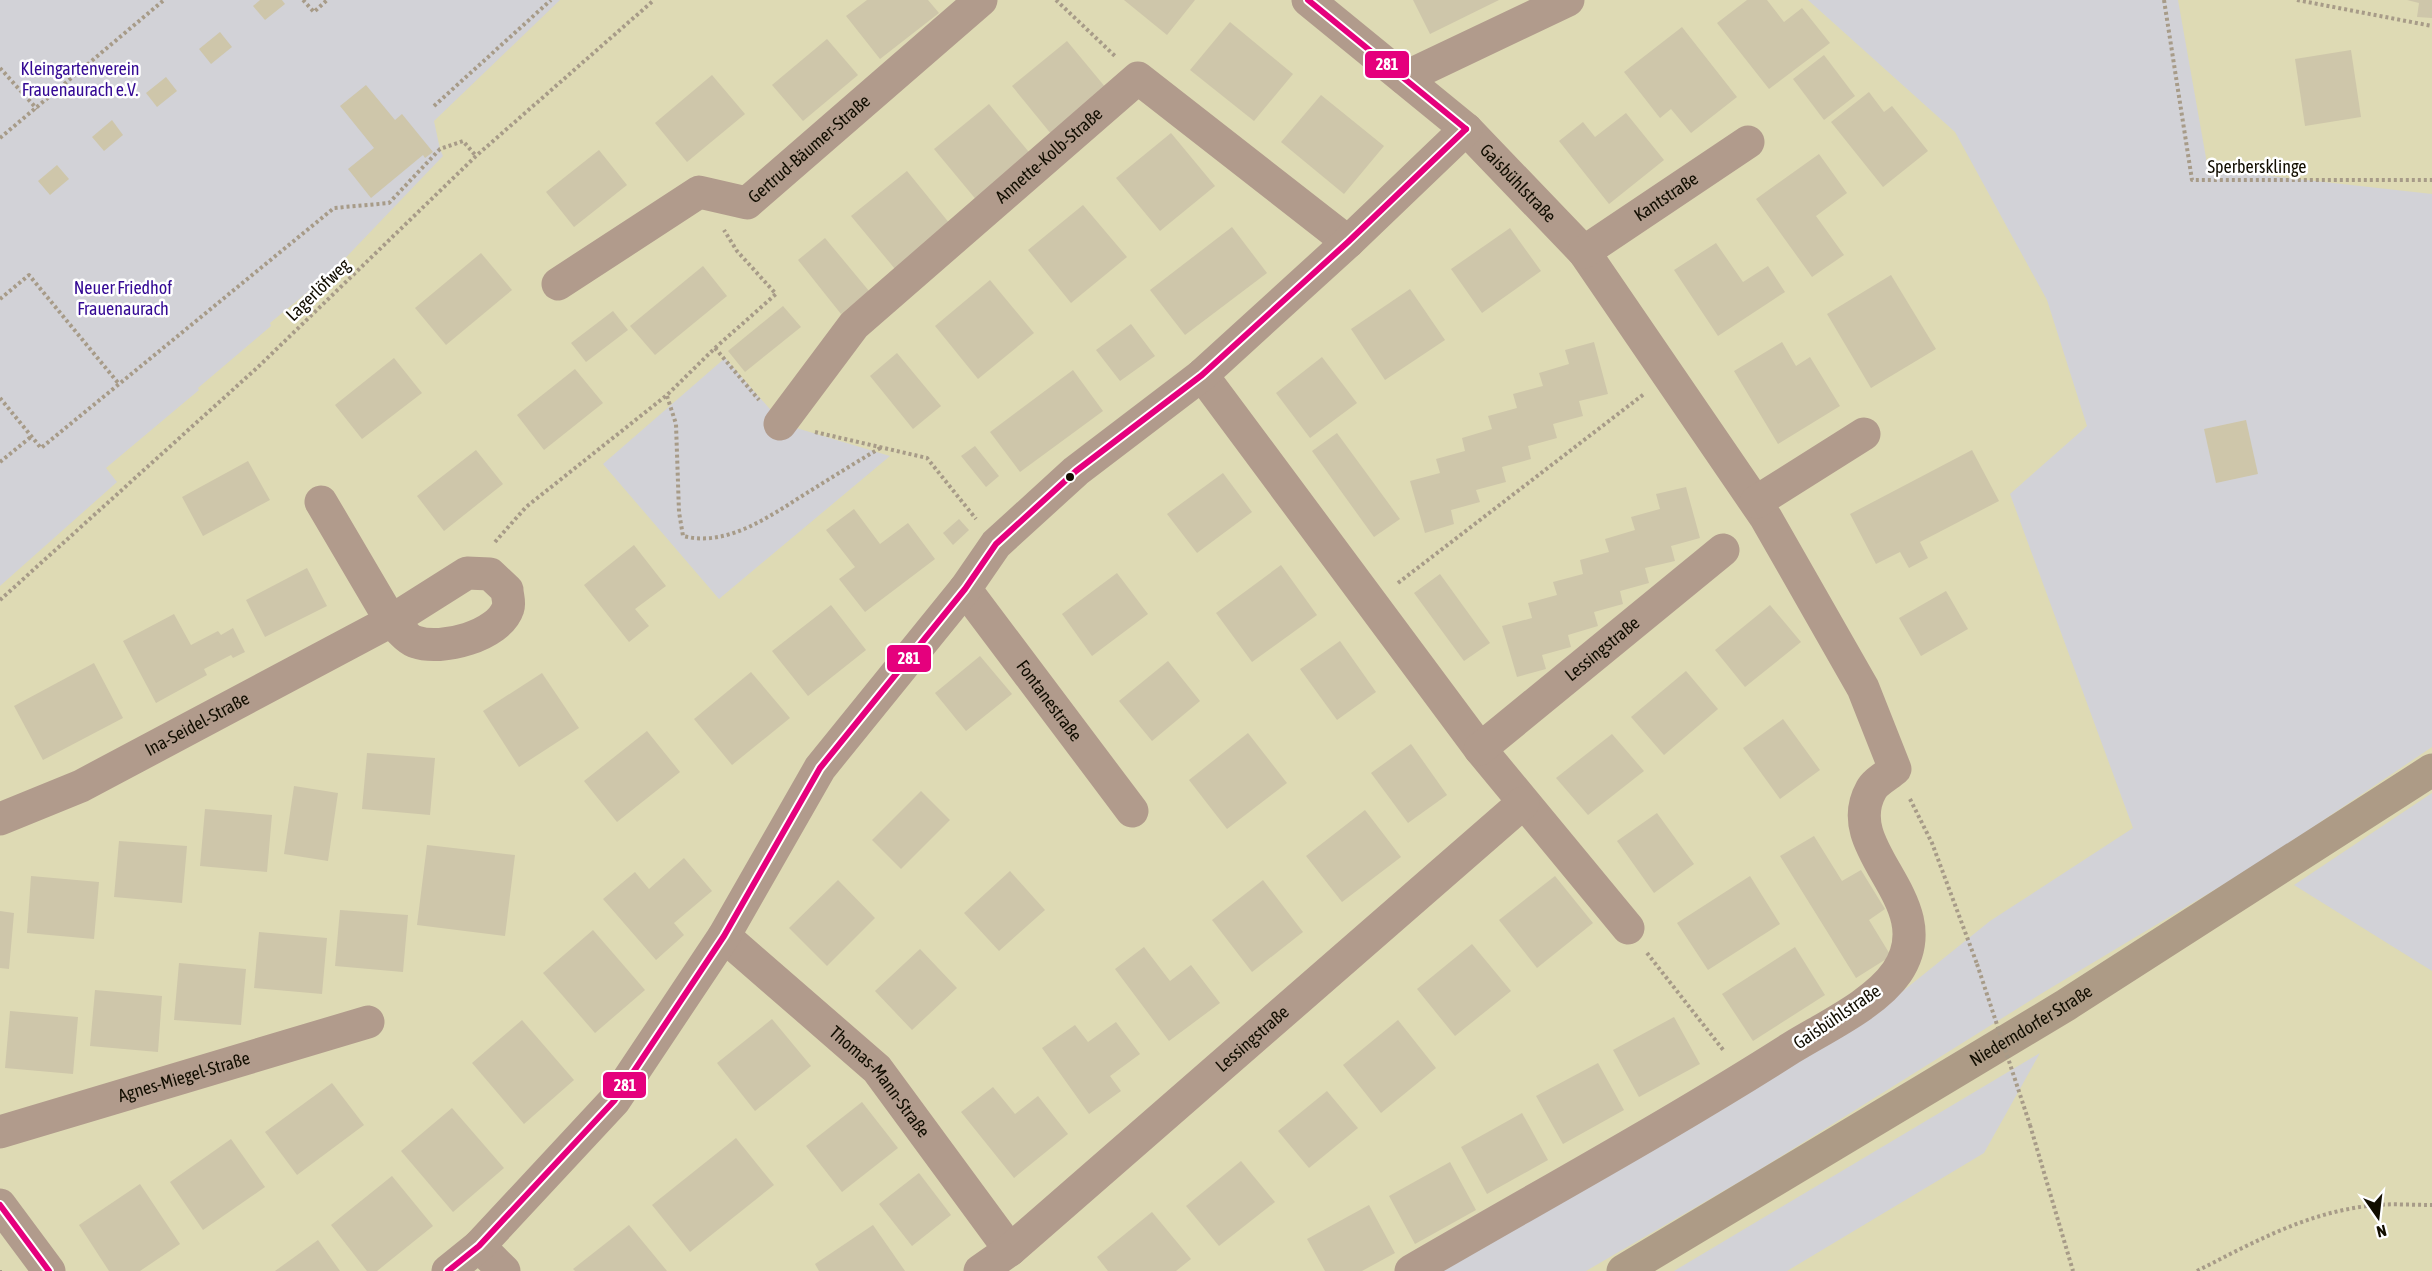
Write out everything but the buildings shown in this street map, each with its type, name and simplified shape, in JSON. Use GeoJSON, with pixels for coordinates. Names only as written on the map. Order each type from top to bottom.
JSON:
{"type":"FeatureCollection","features":[{"type":"Feature","properties":{"kind":"main road","name":"Niederndorfer Straße"},"geometry":{"type":"LineString","coordinates":[[1623,1271],[2066,1005],[2432,770]]}},
{"type":"Feature","properties":{"kind":"street","name":"Gertrud-Bäumer-Straße"},"geometry":{"type":"LineString","coordinates":[[699,192],[747,203],[981,0]]}},
{"type":"Feature","properties":{"kind":"street","name":"Gaisbühlstraße"},"geometry":{"type":"LineString","coordinates":[[1308,0],[1466,129],[1584,252],[1756,502],[1863,688],[1895,769],[1871,789],[1864,812],[1868,839],[1906,909],[1909,930],[1907,947],[1898,971],[1876,995],[1744,1078],[1411,1271]]}},
{"type":"Feature","properties":{"kind":"street"},"geometry":{"type":"LineString","coordinates":[[1404,78],[1568,0]]}},
{"type":"Feature","properties":{"kind":"street"},"geometry":{"type":"LineString","coordinates":[[1138,78],[1348,242]]}},
{"type":"Feature","properties":{"kind":"street","name":"Annette-Kolb-Straße"},"geometry":{"type":"LineString","coordinates":[[780,424],[854,326],[1138,78]]}},
{"type":"Feature","properties":{"kind":"street"},"geometry":{"type":"LineString","coordinates":[[448,1271],[479,1246],[614,1101],[724,936],[820,768],[965,589],[996,544],[1076,471],[1202,375],[1348,242],[1466,129]]}},
{"type":"Feature","properties":{"kind":"street","name":"Kantstraße"},"geometry":{"type":"LineString","coordinates":[[1584,252],[1748,142]]}},
{"type":"Feature","properties":{"kind":"street"},"geometry":{"type":"LineString","coordinates":[[558,284],[699,192]]}},
{"type":"Feature","properties":{"kind":"street"},"geometry":{"type":"LineString","coordinates":[[1202,375],[1480,749],[1628,928]]}},
{"type":"Feature","properties":{"kind":"street"},"geometry":{"type":"LineString","coordinates":[[1756,502],[1864,434]]}},
{"type":"Feature","properties":{"kind":"street"},"geometry":{"type":"LineString","coordinates":[[321,502],[391,621],[415,642],[453,644],[472,638],[498,623],[509,607],[507,590],[490,574],[467,573]]}},
{"type":"Feature","properties":{"kind":"street","name":"Lessingstraße"},"geometry":{"type":"LineString","coordinates":[[1480,749],[1724,550]]}},
{"type":"Feature","properties":{"kind":"street","name":"Ina-Seidel-Straße"},"geometry":{"type":"LineString","coordinates":[[0,819],[81,786],[391,621],[467,573]]}},
{"type":"Feature","properties":{"kind":"street","name":"Fontanestraße"},"geometry":{"type":"LineString","coordinates":[[965,589],[1132,811]]}},
{"type":"Feature","properties":{"kind":"street","name":"Lessingstraße"},"geometry":{"type":"LineString","coordinates":[[980,1271],[1010,1250],[1523,803]]}},
{"type":"Feature","properties":{"kind":"street","name":"Thomas-Mann-Straße"},"geometry":{"type":"LineString","coordinates":[[724,936],[877,1069],[1010,1250]]}},
{"type":"Feature","properties":{"kind":"street","name":"Agnes-Miegel-Straße"},"geometry":{"type":"LineString","coordinates":[[0,1132],[368,1022]]}},
{"type":"Feature","properties":{"kind":"street"},"geometry":{"type":"LineString","coordinates":[[0,1205],[50,1271]]}},
{"type":"Feature","properties":{"kind":"street"},"geometry":{"type":"LineString","coordinates":[[479,1246],[504,1271]]}},
{"type":"Feature","properties":{"kind":"path"},"geometry":{"type":"LineString","coordinates":[[0,138],[164,0]]}},
{"type":"Feature","properties":{"kind":"path"},"geometry":{"type":"LineString","coordinates":[[303,0],[314,12],[327,0]]}},
{"type":"Feature","properties":{"kind":"path"},"geometry":{"type":"LineString","coordinates":[[434,106],[551,0]]}},
{"type":"Feature","properties":{"kind":"path","name":"Lagerlöfweg"},"geometry":{"type":"LineString","coordinates":[[0,600],[258,367],[476,156],[654,0]]}},
{"type":"Feature","properties":{"kind":"path"},"geometry":{"type":"LineString","coordinates":[[1056,0],[1138,78]]}},
{"type":"Feature","properties":{"kind":"path","name":"Sperbersklinge"},"geometry":{"type":"LineString","coordinates":[[2164,0],[2192,180],[2432,180]]}},
{"type":"Feature","properties":{"kind":"path"},"geometry":{"type":"LineString","coordinates":[[2297,0],[2432,26]]}},
{"type":"Feature","properties":{"kind":"path"},"geometry":{"type":"LineString","coordinates":[[0,68],[37,109]]}},
{"type":"Feature","properties":{"kind":"path"},"geometry":{"type":"LineString","coordinates":[[0,398],[42,448],[334,208],[389,203],[440,149],[463,141],[476,156]]}},
{"type":"Feature","properties":{"kind":"path"},"geometry":{"type":"LineString","coordinates":[[467,573],[526,507],[667,395],[715,348],[776,294],[737,251],[699,192]]}},
{"type":"Feature","properties":{"kind":"path"},"geometry":{"type":"LineString","coordinates":[[0,299],[29,275],[120,384]]}},
{"type":"Feature","properties":{"kind":"path"},"geometry":{"type":"LineString","coordinates":[[715,348],[780,424],[927,458],[996,544]]}},
{"type":"Feature","properties":{"kind":"path"},"geometry":{"type":"LineString","coordinates":[[1372,603],[1668,375]]}},
{"type":"Feature","properties":{"kind":"path"},"geometry":{"type":"LineString","coordinates":[[667,395],[676,424],[679,512],[683,536],[698,540],[755,524],[882,447]]}},
{"type":"Feature","properties":{"kind":"path"},"geometry":{"type":"LineString","coordinates":[[0,462],[32,436]]}},
{"type":"Feature","properties":{"kind":"path"},"geometry":{"type":"LineString","coordinates":[[1895,769],[1932,843],[1977,964],[2030,1125],[2073,1271]]}},
{"type":"Feature","properties":{"kind":"path"},"geometry":{"type":"LineString","coordinates":[[1628,928],[1744,1078]]}},
{"type":"Feature","properties":{"kind":"path"},"geometry":{"type":"LineString","coordinates":[[2197,1271],[2271,1233],[2320,1215],[2369,1205],[2432,1205]]}},
{"type":"Feature","properties":{"kind":"green space","name":"Neuer Friedhof Frauenaurach"},"geometry":{"type":"Polygon","coordinates":[[[0,0],[560,0],[434,121],[443,156],[332,272],[270,323],[271,326],[198,388],[199,390],[106,468],[117,482],[0,586],[0,0]]]}},
{"type":"Feature","properties":{"kind":"green space"},"geometry":{"type":"Polygon","coordinates":[[[1808,0],[2178,0],[2208,169],[2432,194],[2432,747],[2261,862],[2044,992],[1751,1175],[1586,1271],[1425,1271],[1883,1007],[1990,921],[2133,828],[2010,494],[2087,426],[2047,300],[1955,132],[1808,0]]]}},
{"type":"Feature","properties":{"kind":"green space"},"geometry":{"type":"Polygon","coordinates":[[[725,358],[783,424],[890,456],[719,599],[603,464],[725,358]]]}},
{"type":"Feature","properties":{"kind":"green space"},"geometry":{"type":"Polygon","coordinates":[[[2432,793],[2432,971],[2294,885],[2432,793]]]}},
{"type":"Feature","properties":{"kind":"green space"},"geometry":{"type":"Polygon","coordinates":[[[2040,1053],[1984,1153],[1787,1271],[1674,1271],[2040,1053]]]}},
{"type":"Feature","properties":{"kind":"transit line","name":"281"},"geometry":{"type":"LineString","coordinates":[[1308,0],[1466,129]]}},
{"type":"Feature","properties":{"kind":"transit line","name":"281"},"geometry":{"type":"LineString","coordinates":[[448,1271],[479,1246],[614,1101],[724,936],[820,768],[965,589],[996,544],[1076,471],[1202,375],[1348,242],[1466,129]]}},
{"type":"Feature","properties":{"kind":"transit line","name":"281"},"geometry":{"type":"LineString","coordinates":[[0,1205],[49,1271]]}},
{"type":"Feature","properties":{"kind":"park label","name":"Kleingartenverein Frauenaurach e.V."},"geometry":{"type":"Point","coordinates":[80,79]}}]}
